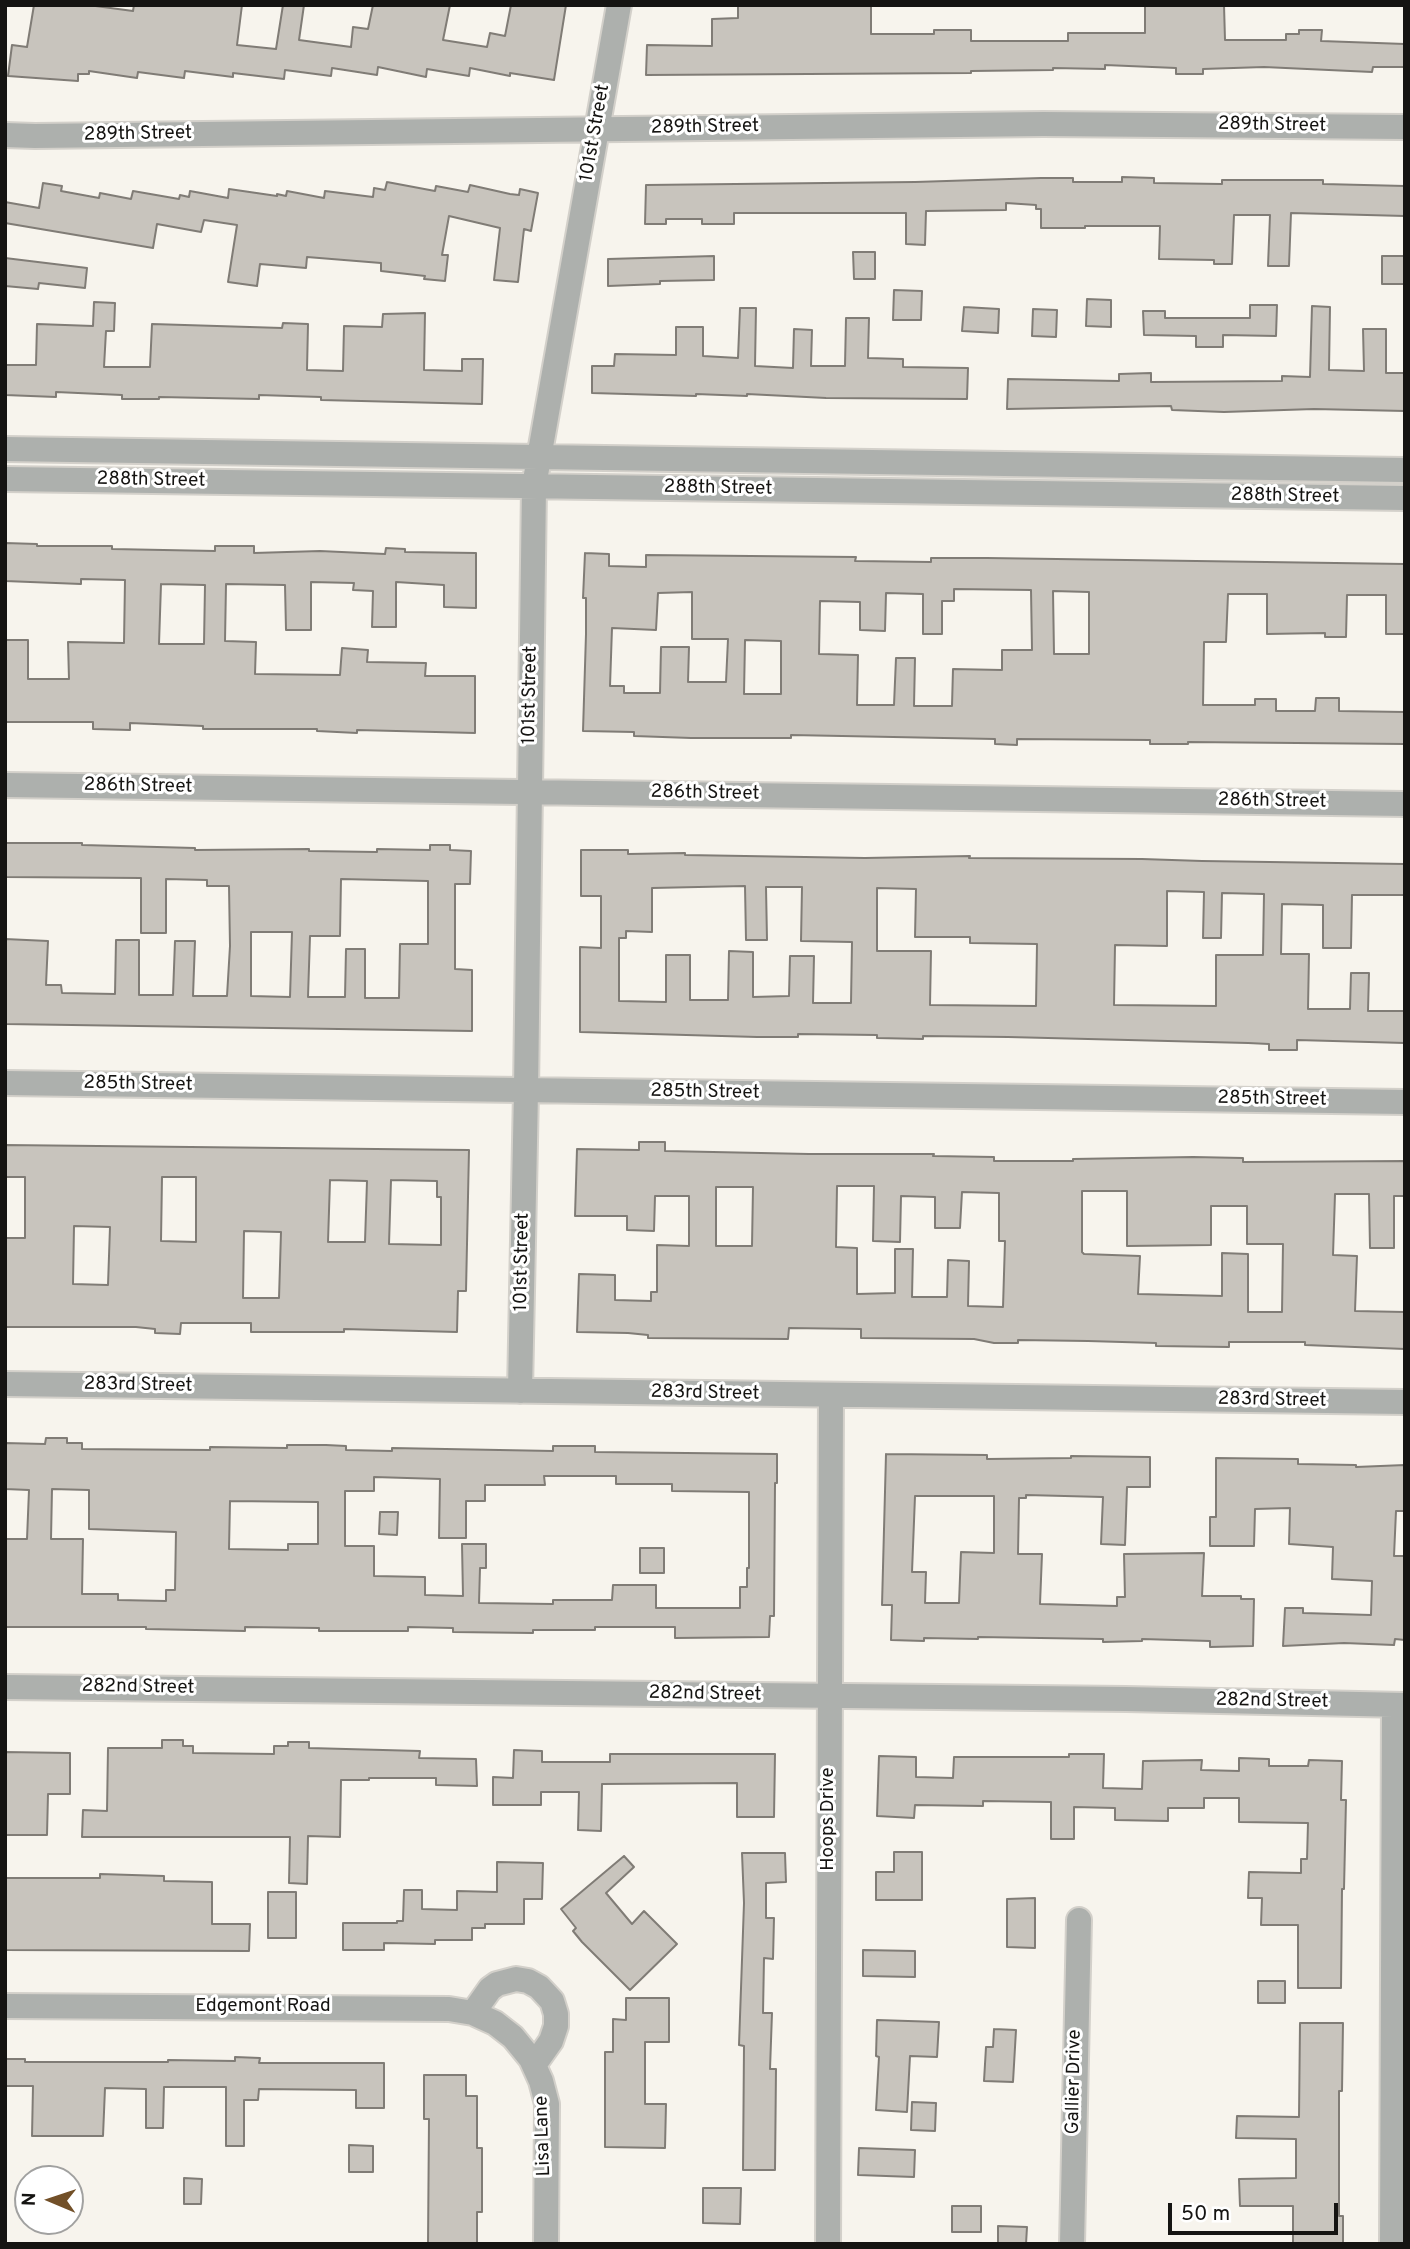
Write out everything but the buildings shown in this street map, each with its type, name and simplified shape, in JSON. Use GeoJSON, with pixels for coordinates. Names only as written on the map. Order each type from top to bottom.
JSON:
{"type":"FeatureCollection","features":[{"type":"Feature","properties":{"kind":"street","name":"101st Street"},"geometry":{"type":"LineString","coordinates":[[520,1391],[534,486],[619,5]]}},
{"type":"Feature","properties":{"kind":"street","name":"289th Street"},"geometry":{"type":"LineString","coordinates":[[5,135],[1043,124],[1405,127]]}},
{"type":"Feature","properties":{"kind":"street","name":"288th Street"},"geometry":{"type":"LineString","coordinates":[[5,449],[1405,470]]}},
{"type":"Feature","properties":{"kind":"street"},"geometry":{"type":"LineString","coordinates":[[31,480],[32,449]]}},
{"type":"Feature","properties":{"kind":"street"},"geometry":{"type":"LineString","coordinates":[[280,453],[280,483]]}},
{"type":"Feature","properties":{"kind":"street"},"geometry":{"type":"LineString","coordinates":[[947,492],[948,464]]}},
{"type":"Feature","properties":{"kind":"street","name":"288th Street"},"geometry":{"type":"LineString","coordinates":[[5,479],[1405,498]]}},
{"type":"Feature","properties":{"kind":"street","name":"286th Street"},"geometry":{"type":"LineString","coordinates":[[5,785],[1405,804]]}},
{"type":"Feature","properties":{"kind":"street","name":"285th Street"},"geometry":{"type":"LineString","coordinates":[[5,1083],[1405,1102]]}},
{"type":"Feature","properties":{"kind":"street","name":"283rd Street"},"geometry":{"type":"LineString","coordinates":[[5,1384],[1405,1402]]}},
{"type":"Feature","properties":{"kind":"street","name":"Hoops Drive"},"geometry":{"type":"LineString","coordinates":[[828,2244],[831,1395]]}},
{"type":"Feature","properties":{"kind":"street","name":"282nd Street"},"geometry":{"type":"LineString","coordinates":[[5,1687],[1126,1699],[1399,1705]]}},
{"type":"Feature","properties":{"kind":"street"},"geometry":{"type":"LineString","coordinates":[[1392,2244],[1399,1705]]}},
{"type":"Feature","properties":{"kind":"street","name":"Gallier Drive"},"geometry":{"type":"LineString","coordinates":[[1072,2244],[1079,1920]]}},
{"type":"Feature","properties":{"kind":"street"},"geometry":{"type":"LineString","coordinates":[[473,2013],[490,1989],[497,1984],[516,1979],[539,1987],[552,2001],[556,2026],[551,2041],[534,2064]]}},
{"type":"Feature","properties":{"kind":"street","name":"Edgemont Road"},"geometry":{"type":"LineString","coordinates":[[5,2006],[449,2009],[473,2013],[513,2037]]}},
{"type":"Feature","properties":{"kind":"street","name":"Lisa Lane"},"geometry":{"type":"LineString","coordinates":[[513,2037],[534,2064],[547,2104],[545,2244]]}}]}
